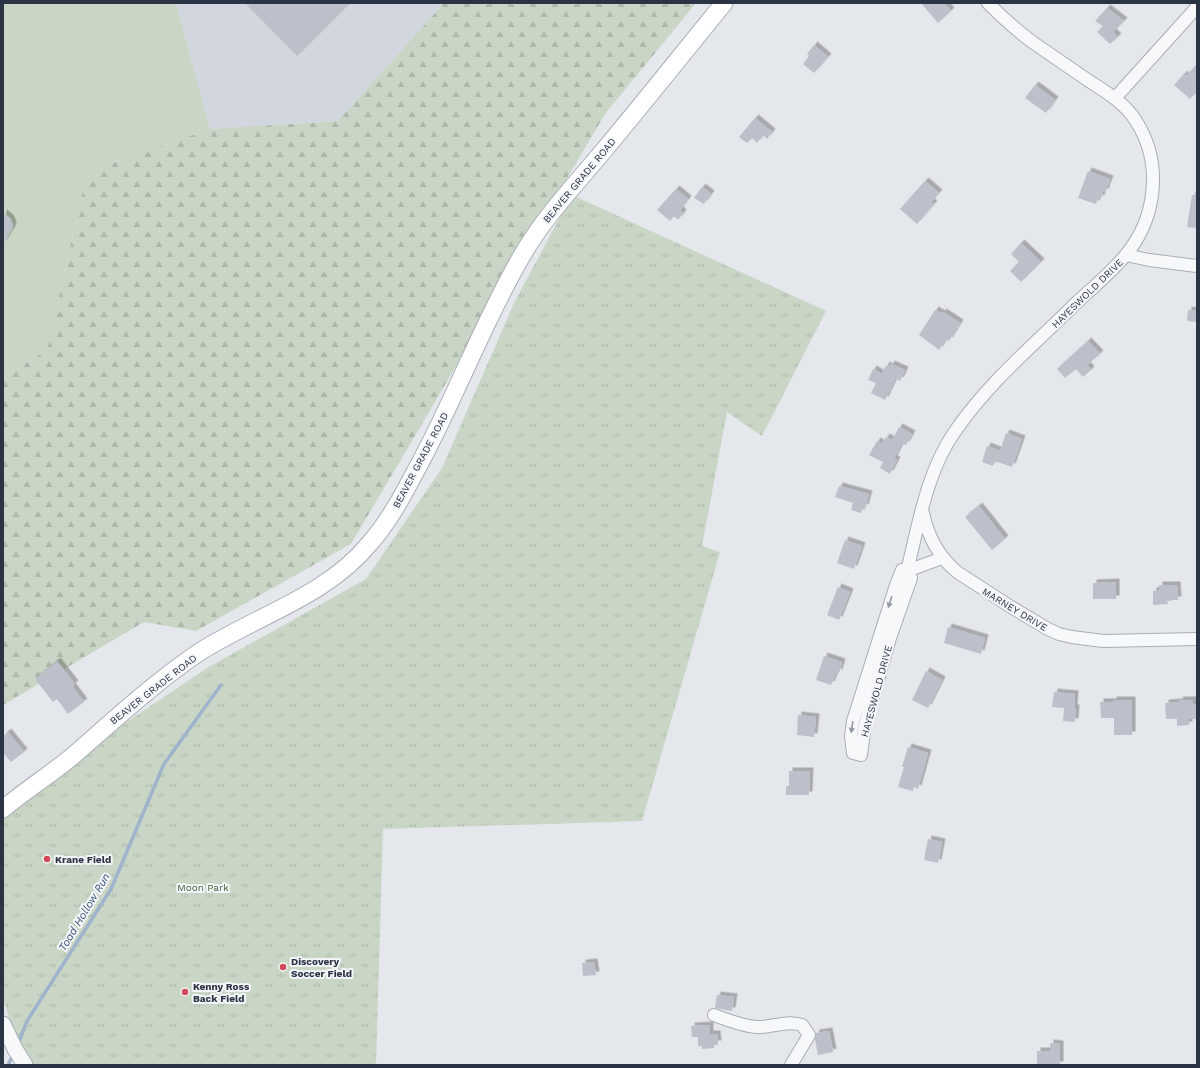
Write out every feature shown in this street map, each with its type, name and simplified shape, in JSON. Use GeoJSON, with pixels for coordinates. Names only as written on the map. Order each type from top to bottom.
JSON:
{"type":"FeatureCollection","features":[{"type":"Feature","properties":{"kind":"main road","name":"BEAVER GRADE ROAD"},"geometry":{"type":"LineString","coordinates":[[3,809],[73,755],[97,733],[167,676],[200,652],[321,585],[345,567],[370,544],[397,505],[418,466],[492,312],[537,231],[724,3]]}},
{"type":"Feature","properties":{"kind":"street","name":"HAYESWOLD DRIVE"},"geometry":{"type":"LineString","coordinates":[[907,571],[902,570],[896,585],[853,721],[851,736],[852,749],[853,753],[857,755],[861,755],[865,724],[890,638],[911,578],[907,571],[927,490],[939,460],[954,432],[985,393],[1078,300],[1126,255],[1141,232],[1152,200],[1154,177],[1151,158],[1142,131],[1135,119],[1115,98],[1027,38],[988,3]]}},
{"type":"Feature","properties":{"kind":"street"},"geometry":{"type":"LineString","coordinates":[[1115,98],[1197,7]]}},
{"type":"Feature","properties":{"kind":"street"},"geometry":{"type":"LineString","coordinates":[[1126,255],[1149,260],[1197,266]]}},
{"type":"Feature","properties":{"kind":"street","name":"MARNEY DRIVE"},"geometry":{"type":"LineString","coordinates":[[922,510],[930,537],[942,558],[957,572],[999,600],[1048,629],[1059,634],[1077,638],[1103,641],[1197,639]]}},
{"type":"Feature","properties":{"kind":"street"},"geometry":{"type":"LineString","coordinates":[[907,571],[942,558]]}},
{"type":"Feature","properties":{"kind":"street"},"geometry":{"type":"LineString","coordinates":[[714,1015],[757,1027],[783,1023],[802,1025],[809,1035],[791,1065]]}},
{"type":"Feature","properties":{"kind":"street"},"geometry":{"type":"LineString","coordinates":[[3,1024],[15,1050],[26,1065]]}},
{"type":"Feature","properties":{"kind":"shaded area"},"geometry":{"type":"Polygon","coordinates":[[[176,3],[444,3],[338,121],[210,129],[176,3]]]}},
{"type":"Feature","properties":{"kind":"green space"},"geometry":{"type":"Polygon","coordinates":[[[3,3],[176,3],[210,129],[87,172],[47,350],[3,378],[3,3]]]}},
{"type":"Feature","properties":{"kind":"green space"},"geometry":{"type":"Polygon","coordinates":[[[444,3],[696,3],[605,114],[351,544],[196,631],[144,622],[3,705],[3,378],[47,350],[87,172],[210,129],[338,121],[444,3]]]}},
{"type":"Feature","properties":{"kind":"green space","name":"Moon Park"},"geometry":{"type":"Polygon","coordinates":[[[572,195],[826,311],[762,436],[727,412],[702,546],[720,552],[642,821],[383,829],[376,1065],[30,1065],[18,1047],[3,998],[3,819],[109,734],[207,668],[366,579],[442,468],[515,301],[572,195]]]}},
{"type":"Feature","properties":{"kind":"building"},"geometry":{"type":"Polygon","coordinates":[[[245,3],[350,3],[297,56],[245,3]]]}},
{"type":"Feature","properties":{"kind":"building"},"geometry":{"type":"Polygon","coordinates":[[[921,3],[944,3],[951,11],[938,23],[921,3]]]}},
{"type":"Feature","properties":{"kind":"building"},"geometry":{"type":"Polygon","coordinates":[[[1107,8],[1124,21],[1113,32],[1118,37],[1110,44],[1097,32],[1103,26],[1095,21],[1107,8]]]}},
{"type":"Feature","properties":{"kind":"building"},"geometry":{"type":"Polygon","coordinates":[[[814,45],[828,57],[814,73],[803,64],[809,56],[807,54],[814,45]]]}},
{"type":"Feature","properties":{"kind":"building"},"geometry":{"type":"Polygon","coordinates":[[[1197,64],[1197,91],[1190,99],[1174,85],[1184,74],[1186,76],[1197,64]]]}},
{"type":"Feature","properties":{"kind":"building"},"geometry":{"type":"Polygon","coordinates":[[[1035,85],[1055,100],[1046,113],[1025,98],[1035,85]]]}},
{"type":"Feature","properties":{"kind":"building"},"geometry":{"type":"Polygon","coordinates":[[[755,118],[772,132],[767,139],[763,135],[757,143],[752,138],[747,143],[739,137],[755,118]]]}},
{"type":"Feature","properties":{"kind":"building"},"geometry":{"type":"Polygon","coordinates":[[[1088,171],[1110,179],[1105,192],[1103,192],[1101,199],[1098,198],[1096,204],[1078,198],[1088,171]]]}},
{"type":"Feature","properties":{"kind":"building"},"geometry":{"type":"Polygon","coordinates":[[[925,181],[939,193],[931,202],[934,204],[917,224],[900,209],[925,181]]]}},
{"type":"Feature","properties":{"kind":"building"},"geometry":{"type":"Polygon","coordinates":[[[702,187],[711,194],[704,204],[694,198],[702,187]]]}},
{"type":"Feature","properties":{"kind":"building"},"geometry":{"type":"Polygon","coordinates":[[[676,189],[688,199],[680,210],[683,213],[678,220],[674,216],[670,221],[657,210],[676,189]]]}},
{"type":"Feature","properties":{"kind":"building"},"geometry":{"type":"Polygon","coordinates":[[[1192,195],[1197,195],[1197,228],[1187,227],[1192,195]]]}},
{"type":"Feature","properties":{"kind":"building"},"geometry":{"type":"Polygon","coordinates":[[[3,213],[10,218],[13,225],[3,244],[3,213]]]}},
{"type":"Feature","properties":{"kind":"building"},"geometry":{"type":"Polygon","coordinates":[[[1021,243],[1041,262],[1021,282],[1010,271],[1019,262],[1011,254],[1021,243]]]}},
{"type":"Feature","properties":{"kind":"building"},"geometry":{"type":"Polygon","coordinates":[[[935,310],[942,314],[943,312],[960,323],[949,341],[946,339],[939,350],[919,335],[935,310]]]}},
{"type":"Feature","properties":{"kind":"building"},"geometry":{"type":"Polygon","coordinates":[[[1188,310],[1197,311],[1197,322],[1187,321],[1188,310]]]}},
{"type":"Feature","properties":{"kind":"building"},"geometry":{"type":"Polygon","coordinates":[[[1088,341],[1100,354],[1087,365],[1091,370],[1083,377],[1076,369],[1065,378],[1057,369],[1088,341]]]}},
{"type":"Feature","properties":{"kind":"building"},"geometry":{"type":"Polygon","coordinates":[[[891,364],[905,370],[900,381],[895,379],[885,400],[871,393],[876,383],[868,380],[873,369],[882,374],[886,365],[890,367],[891,364]]]}},
{"type":"Feature","properties":{"kind":"building"},"geometry":{"type":"Polygon","coordinates":[[[899,427],[912,434],[906,445],[902,443],[894,459],[897,460],[890,474],[880,468],[883,462],[869,455],[877,441],[882,444],[886,437],[892,440],[899,427]]]}},
{"type":"Feature","properties":{"kind":"building"},"geometry":{"type":"Polygon","coordinates":[[[1006,433],[1022,439],[1012,467],[995,461],[993,466],[982,462],[987,446],[1000,451],[1006,433]]]}},
{"type":"Feature","properties":{"kind":"building"},"geometry":{"type":"Polygon","coordinates":[[[839,486],[869,494],[865,508],[863,507],[861,513],[851,510],[853,503],[835,497],[839,486]]]}},
{"type":"Feature","properties":{"kind":"building"},"geometry":{"type":"Polygon","coordinates":[[[979,506],[1005,539],[992,550],[965,517],[979,506]]]}},
{"type":"Feature","properties":{"kind":"building"},"geometry":{"type":"Polygon","coordinates":[[[845,540],[862,546],[854,569],[837,563],[845,540]]]}},
{"type":"Feature","properties":{"kind":"building"},"geometry":{"type":"Polygon","coordinates":[[[1116,582],[1116,599],[1093,599],[1093,583],[1116,582]]]}},
{"type":"Feature","properties":{"kind":"building"},"geometry":{"type":"Polygon","coordinates":[[[1159,585],[1177,585],[1178,600],[1167,600],[1168,604],[1153,605],[1153,591],[1159,590],[1159,585]]]}},
{"type":"Feature","properties":{"kind":"building"},"geometry":{"type":"Polygon","coordinates":[[[838,587],[850,592],[839,620],[827,615],[838,587]]]}},
{"type":"Feature","properties":{"kind":"building"},"geometry":{"type":"Polygon","coordinates":[[[948,627],[985,638],[981,654],[944,643],[948,627]]]}},
{"type":"Feature","properties":{"kind":"building"},"geometry":{"type":"Polygon","coordinates":[[[824,656],[842,662],[839,673],[836,672],[831,685],[816,680],[824,656]]]}},
{"type":"Feature","properties":{"kind":"building"},"geometry":{"type":"Polygon","coordinates":[[[57,661],[75,684],[72,686],[84,702],[68,714],[57,699],[53,702],[35,679],[57,661]]]}},
{"type":"Feature","properties":{"kind":"building"},"geometry":{"type":"Polygon","coordinates":[[[926,671],[942,680],[928,708],[912,700],[926,671]]]}},
{"type":"Feature","properties":{"kind":"building"},"geometry":{"type":"Polygon","coordinates":[[[1054,692],[1075,694],[1075,722],[1063,721],[1064,708],[1052,707],[1054,692]]]}},
{"type":"Feature","properties":{"kind":"building"},"geometry":{"type":"Polygon","coordinates":[[[1113,700],[1132,700],[1132,735],[1114,735],[1114,718],[1101,718],[1100,702],[1113,702],[1113,700]]]}},
{"type":"Feature","properties":{"kind":"building"},"geometry":{"type":"Polygon","coordinates":[[[1179,700],[1193,700],[1193,704],[1197,704],[1197,719],[1189,719],[1189,725],[1177,726],[1177,719],[1166,719],[1165,703],[1180,702],[1179,700]]]}},
{"type":"Feature","properties":{"kind":"building"},"geometry":{"type":"Polygon","coordinates":[[[798,715],[816,717],[814,737],[797,735],[798,715]]]}},
{"type":"Feature","properties":{"kind":"building"},"geometry":{"type":"Polygon","coordinates":[[[8,732],[24,752],[11,762],[3,753],[3,736],[8,732]]]}},
{"type":"Feature","properties":{"kind":"building"},"geometry":{"type":"Polygon","coordinates":[[[908,747],[928,753],[918,789],[914,787],[913,791],[898,787],[908,747]]]}},
{"type":"Feature","properties":{"kind":"building"},"geometry":{"type":"Polygon","coordinates":[[[789,771],[810,771],[809,795],[786,795],[786,786],[789,786],[789,771]]]}},
{"type":"Feature","properties":{"kind":"building"},"geometry":{"type":"Polygon","coordinates":[[[928,839],[942,842],[938,863],[924,860],[928,839]]]}},
{"type":"Feature","properties":{"kind":"building"},"geometry":{"type":"Polygon","coordinates":[[[594,962],[596,975],[583,976],[582,963],[594,962]]]}},
{"type":"Feature","properties":{"kind":"building"},"geometry":{"type":"Polygon","coordinates":[[[717,995],[734,997],[732,1011],[715,1008],[717,995]]]}},
{"type":"Feature","properties":{"kind":"building"},"geometry":{"type":"Polygon","coordinates":[[[710,1025],[710,1034],[717,1034],[718,1044],[714,1044],[714,1048],[702,1049],[702,1046],[698,1046],[698,1037],[692,1037],[691,1026],[710,1025]]]}},
{"type":"Feature","properties":{"kind":"building"},"geometry":{"type":"Polygon","coordinates":[[[829,1031],[833,1052],[818,1055],[815,1039],[816,1033],[829,1031]]]}},
{"type":"Feature","properties":{"kind":"building"},"geometry":{"type":"Polygon","coordinates":[[[1050,1043],[1060,1044],[1060,1065],[1037,1065],[1037,1051],[1050,1051],[1050,1043]]]}},
{"type":"Feature","properties":{"kind":"waterway","name":"Toad Hollow Run"},"geometry":{"type":"LineString","coordinates":[[18,1044],[27,1021],[111,889],[164,764],[221,685]]}},
{"type":"Feature","properties":{"kind":"waterway","name":"Toad Hollow Run"},"geometry":{"type":"LineString","coordinates":[[8,1065],[14,1053]]}},
{"type":"Feature","properties":{"kind":"place","name":"Krane Field"},"geometry":{"type":"Point","coordinates":[47,859]}},
{"type":"Feature","properties":{"kind":"place","name":"Discovery Soccer Field"},"geometry":{"type":"Point","coordinates":[283,967]}},
{"type":"Feature","properties":{"kind":"place","name":"Kenny Ross Back Field"},"geometry":{"type":"Point","coordinates":[185,992]}}]}
